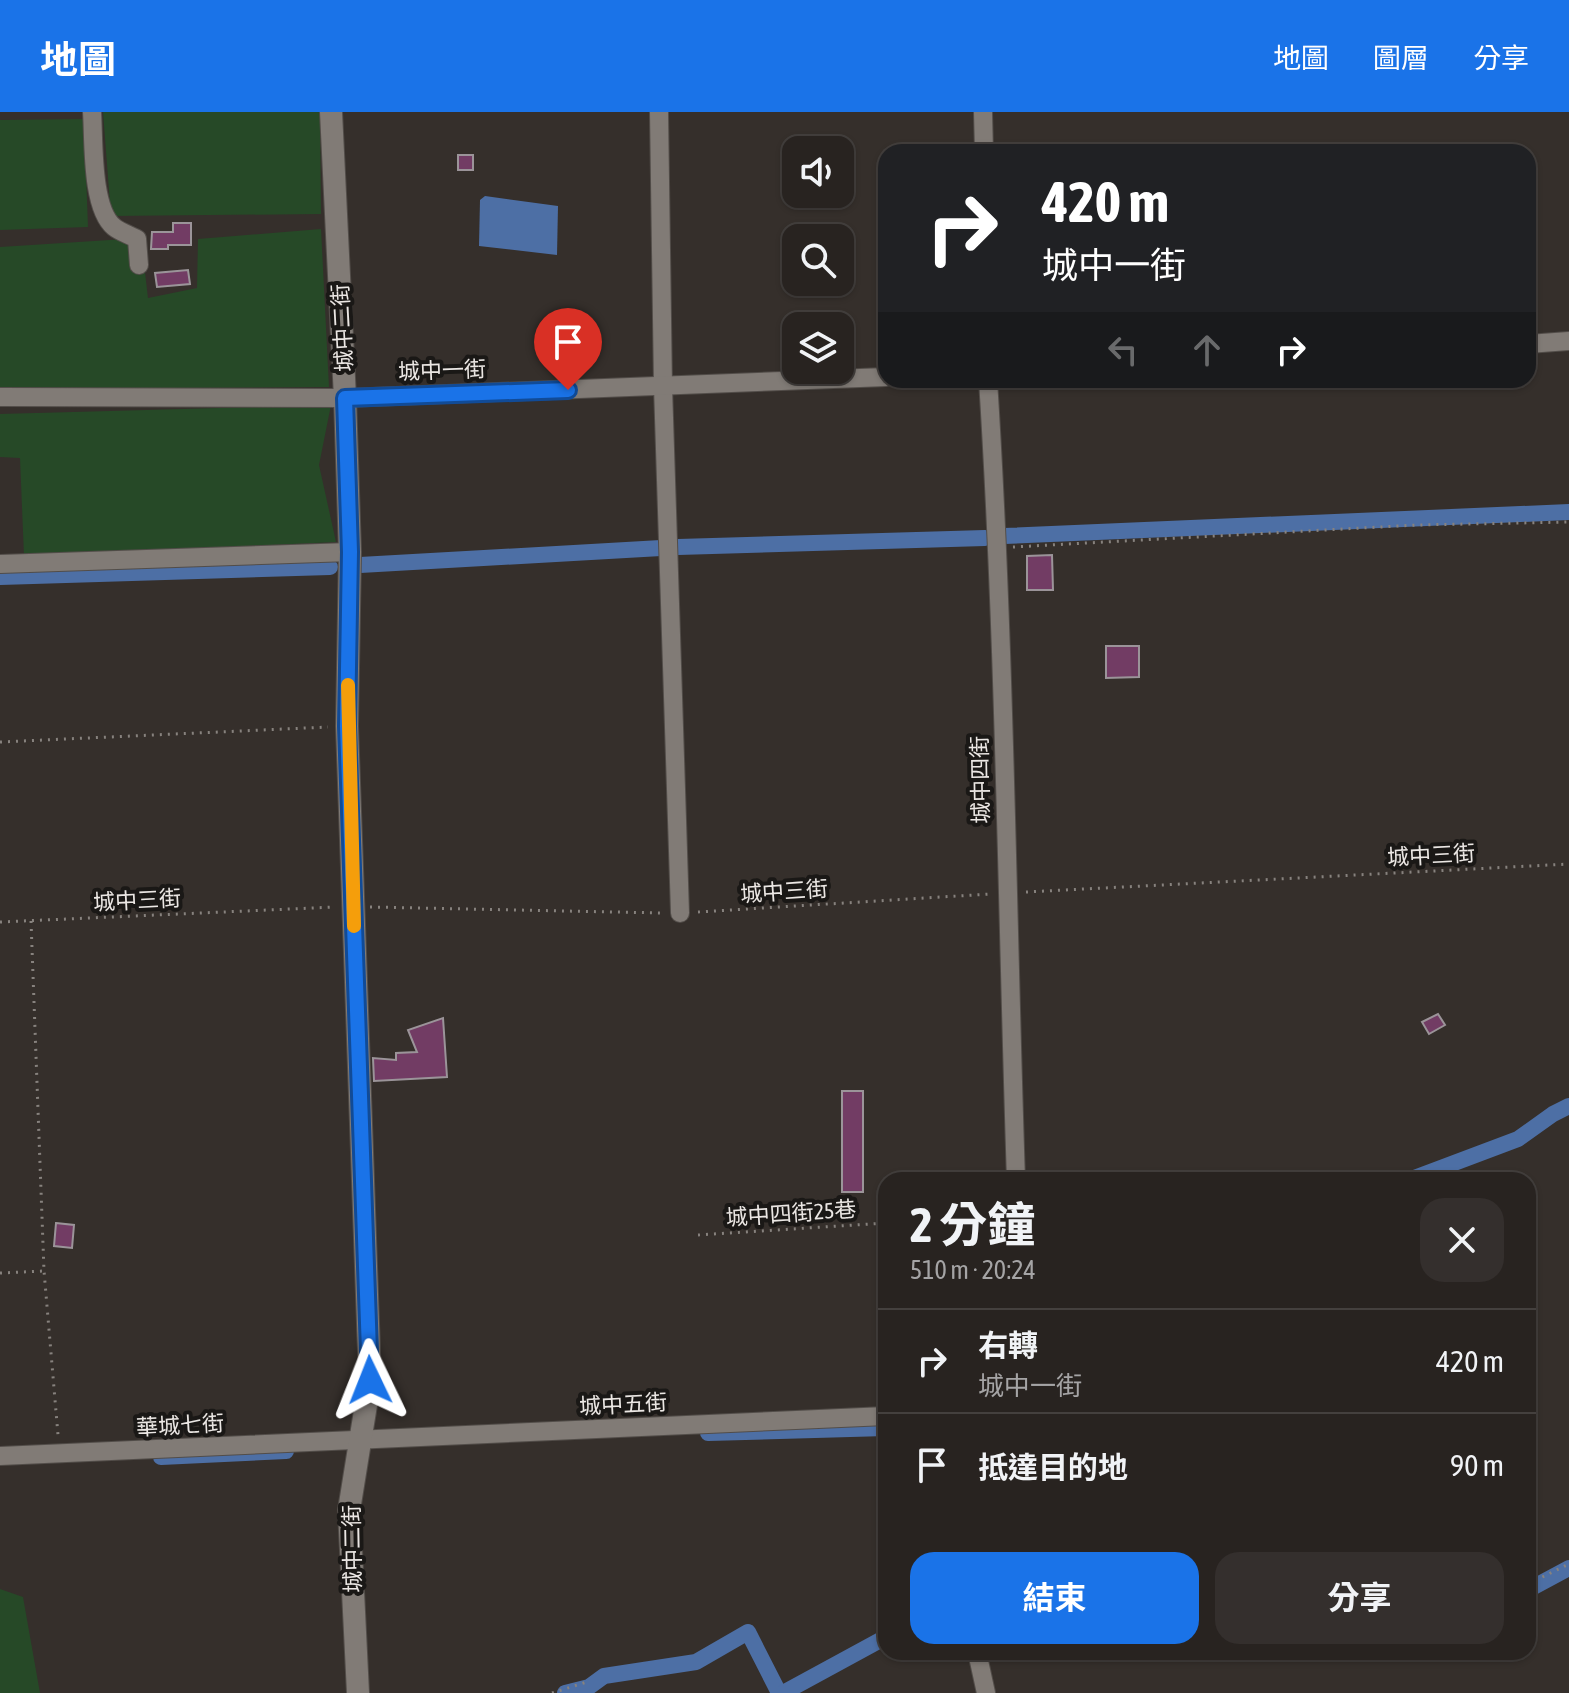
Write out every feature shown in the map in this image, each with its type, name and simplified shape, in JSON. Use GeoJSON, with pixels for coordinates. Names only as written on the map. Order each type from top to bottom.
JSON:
{"type":"FeatureCollection","features":[{"type":"Feature","properties":{"kind":"street"},"geometry":{"type":"LineString","coordinates":[[92,112],[99,199],[104,215],[114,227],[137,239],[139,265]]}},
{"type":"Feature","properties":{"kind":"street","name":"城中二街"},"geometry":{"type":"LineString","coordinates":[[331,112],[350,552],[347,726],[370,1380],[349,1510],[358,1693]]}},
{"type":"Feature","properties":{"kind":"street"},"geometry":{"type":"LineString","coordinates":[[659,112],[663,387],[680,913]]}},
{"type":"Feature","properties":{"kind":"street"},"geometry":{"type":"LineString","coordinates":[[983,112],[984,144]]}},
{"type":"Feature","properties":{"kind":"street"},"geometry":{"type":"LineString","coordinates":[[1536,343],[1569,341]]}},
{"type":"Feature","properties":{"kind":"street","name":"城中一街"},"geometry":{"type":"LineString","coordinates":[[0,397],[345,398],[878,377]]}},
{"type":"Feature","properties":{"kind":"street","name":"城中四街"},"geometry":{"type":"LineString","coordinates":[[989,388],[999,547],[1016,1172]]}},
{"type":"Feature","properties":{"kind":"street"},"geometry":{"type":"LineString","coordinates":[[0,564],[350,552]]}},
{"type":"Feature","properties":{"kind":"street","name":"城中五街"},"geometry":{"type":"LineString","coordinates":[[362,1440],[878,1416]]}},
{"type":"Feature","properties":{"kind":"street","name":"華城七街"},"geometry":{"type":"LineString","coordinates":[[0,1456],[362,1440]]}},
{"type":"Feature","properties":{"kind":"street"},"geometry":{"type":"LineString","coordinates":[[979,1660],[986,1693]]}},
{"type":"Feature","properties":{"kind":"path"},"geometry":{"type":"LineString","coordinates":[[999,547],[1417,525],[1569,522]]}},
{"type":"Feature","properties":{"kind":"path"},"geometry":{"type":"LineString","coordinates":[[0,742],[347,726]]}},
{"type":"Feature","properties":{"kind":"path","name":"城中三街"},"geometry":{"type":"LineString","coordinates":[[0,922],[353,907],[680,913],[1569,864]]}},
{"type":"Feature","properties":{"kind":"path"},"geometry":{"type":"LineString","coordinates":[[31,921],[44,1271],[59,1455]]}},
{"type":"Feature","properties":{"kind":"path","name":"城中四街25巷"},"geometry":{"type":"LineString","coordinates":[[698,1235],[878,1224]]}},
{"type":"Feature","properties":{"kind":"path"},"geometry":{"type":"LineString","coordinates":[[0,1273],[44,1271]]}},
{"type":"Feature","properties":{"kind":"path"},"geometry":{"type":"LineString","coordinates":[[1536,1580],[1569,1564]]}},
{"type":"Feature","properties":{"kind":"path"},"geometry":{"type":"LineString","coordinates":[[552,1693],[590,1681]]}},
{"type":"Feature","properties":{"kind":"green space"},"geometry":{"type":"Polygon","coordinates":[[[103,112],[320,112],[321,214],[111,216],[103,112]]]}},
{"type":"Feature","properties":{"kind":"green space"},"geometry":{"type":"Polygon","coordinates":[[[84,119],[88,227],[0,230],[0,120],[84,119]]]}},
{"type":"Feature","properties":{"kind":"green space"},"geometry":{"type":"Polygon","coordinates":[[[321,229],[329,387],[0,389],[0,247],[141,238],[148,298],[197,288],[198,239],[321,229]]]}},
{"type":"Feature","properties":{"kind":"green space"},"geometry":{"type":"Polygon","coordinates":[[[331,405],[319,465],[336,542],[24,556],[20,458],[0,457],[0,414],[331,405]]]}},
{"type":"Feature","properties":{"kind":"green space"},"geometry":{"type":"Polygon","coordinates":[[[0,1589],[23,1597],[40,1693],[0,1693],[0,1589]]]}},
{"type":"Feature","properties":{"kind":"water"},"geometry":{"type":"Polygon","coordinates":[[[485,196],[558,206],[557,255],[479,246],[480,200],[485,196]]]}},
{"type":"Feature","properties":{"kind":"building"},"geometry":{"type":"Polygon","coordinates":[[[458,155],[473,155],[473,170],[458,170],[458,155]]]}},
{"type":"Feature","properties":{"kind":"building"},"geometry":{"type":"Polygon","coordinates":[[[173,223],[191,223],[191,245],[151,249],[152,232],[173,232],[173,223]]]}},
{"type":"Feature","properties":{"kind":"building"},"geometry":{"type":"Polygon","coordinates":[[[188,270],[190,284],[157,287],[155,273],[188,270]]]}},
{"type":"Feature","properties":{"kind":"building"},"geometry":{"type":"Polygon","coordinates":[[[1052,555],[1053,590],[1027,590],[1027,556],[1052,555]]]}},
{"type":"Feature","properties":{"kind":"building"},"geometry":{"type":"Polygon","coordinates":[[[1106,646],[1139,646],[1139,677],[1106,678],[1106,646]]]}},
{"type":"Feature","properties":{"kind":"building"},"geometry":{"type":"Polygon","coordinates":[[[1438,1014],[1445,1025],[1429,1034],[1422,1022],[1438,1014]]]}},
{"type":"Feature","properties":{"kind":"building"},"geometry":{"type":"Polygon","coordinates":[[[443,1018],[447,1077],[374,1081],[373,1058],[396,1060],[396,1053],[417,1052],[408,1030],[443,1018]]]}},
{"type":"Feature","properties":{"kind":"building"},"geometry":{"type":"Polygon","coordinates":[[[842,1091],[863,1091],[863,1192],[842,1192],[842,1091]]]}},
{"type":"Feature","properties":{"kind":"building"},"geometry":{"type":"Polygon","coordinates":[[[56,1223],[74,1225],[72,1248],[54,1246],[56,1223]]]}},
{"type":"Feature","properties":{"kind":"waterway"},"geometry":{"type":"LineString","coordinates":[[1004,536],[1569,512]]}},
{"type":"Feature","properties":{"kind":"waterway"},"geometry":{"type":"LineString","coordinates":[[678,547],[985,538]]}},
{"type":"Feature","properties":{"kind":"waterway"},"geometry":{"type":"LineString","coordinates":[[360,565],[661,548]]}},
{"type":"Feature","properties":{"kind":"waterway"},"geometry":{"type":"LineString","coordinates":[[0,577],[330,567]]}},
{"type":"Feature","properties":{"kind":"waterway"},"geometry":{"type":"LineString","coordinates":[[1430,1172],[1518,1139],[1569,1106]]}},
{"type":"Feature","properties":{"kind":"waterway"},"geometry":{"type":"LineString","coordinates":[[708,1433],[878,1428]]}},
{"type":"Feature","properties":{"kind":"waterway"},"geometry":{"type":"LineString","coordinates":[[161,1457],[286,1451]]}},
{"type":"Feature","properties":{"kind":"waterway"},"geometry":{"type":"LineString","coordinates":[[1536,1586],[1569,1568]]}},
{"type":"Feature","properties":{"kind":"waterway"},"geometry":{"type":"LineString","coordinates":[[565,1693],[589,1687],[604,1676],[696,1662],[748,1632],[778,1691],[783,1693]]}},
{"type":"Feature","properties":{"kind":"waterway"},"geometry":{"type":"LineString","coordinates":[[783,1693],[878,1641]]}},
{"type":"Feature","properties":{"kind":"slow traffic"},"geometry":{"type":"LineString","coordinates":[[348,685],[354,926]]}},
{"type":"Feature","properties":{"kind":"route"},"geometry":{"type":"LineString","coordinates":[[370,1380],[347,726],[350,552],[345,398],[568,390]]}}]}
